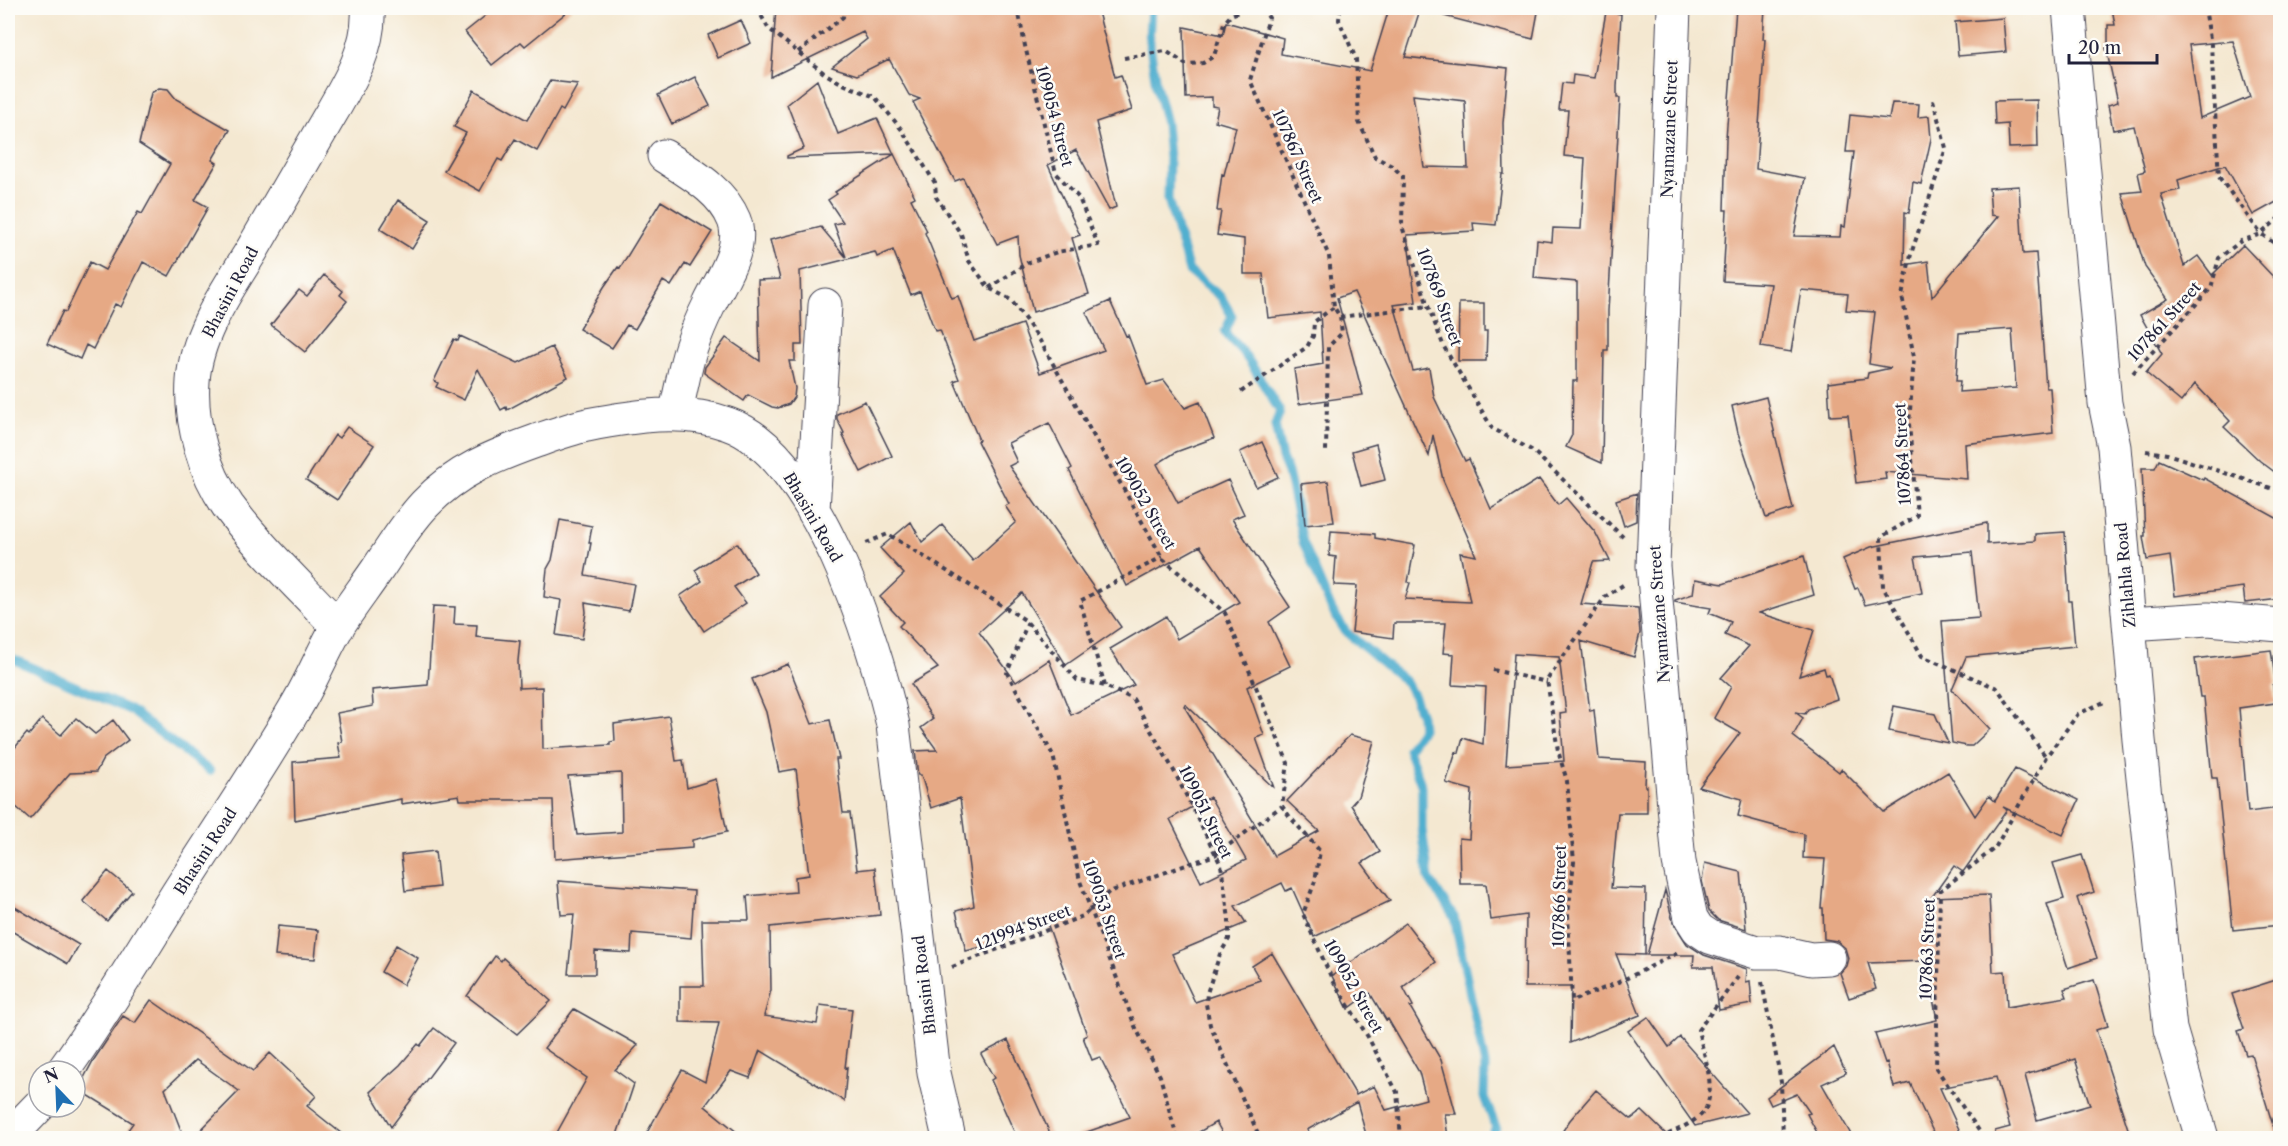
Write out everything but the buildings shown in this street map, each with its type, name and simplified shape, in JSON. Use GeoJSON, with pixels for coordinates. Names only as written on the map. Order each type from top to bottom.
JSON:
{"type":"FeatureCollection","features":[{"type":"Feature","properties":{"kind":"street","name":"Bhasini Road"},"geometry":{"type":"LineString","coordinates":[[338,627],[228,505],[212,477],[199,441],[194,411],[193,380],[201,347],[217,309],[305,160],[359,59],[366,36],[368,8]]}},
{"type":"Feature","properties":{"kind":"street","name":"Nyamazane Street"},"geometry":{"type":"LineString","coordinates":[[1674,8],[1653,566],[1679,862],[1686,901],[1691,918],[1698,929]]}},
{"type":"Feature","properties":{"kind":"street","name":"Zihlahla Road"},"geometry":{"type":"LineString","coordinates":[[2069,8],[2105,403],[2114,447],[2135,688],[2170,1029],[2202,1138]]}},
{"type":"Feature","properties":{"kind":"street"},"geometry":{"type":"LineString","coordinates":[[664,156],[708,186],[726,205],[735,222],[736,236],[729,265],[690,350],[675,414]]}},
{"type":"Feature","properties":{"kind":"street"},"geometry":{"type":"LineString","coordinates":[[813,510],[825,305]]}},
{"type":"Feature","properties":{"kind":"street","name":"Bhasini Road"},"geometry":{"type":"LineString","coordinates":[[71,1059],[296,708],[338,627],[407,525],[440,489],[464,471],[492,457],[574,428],[631,416],[675,414],[729,424],[748,434],[770,451],[788,472],[813,510],[837,555],[883,679],[893,725],[934,1073],[949,1138]]}},
{"type":"Feature","properties":{"kind":"street"},"geometry":{"type":"LineString","coordinates":[[2129,624],[2208,619],[2280,625]]}},
{"type":"Feature","properties":{"kind":"street"},"geometry":{"type":"LineString","coordinates":[[1698,929],[1710,937],[1756,952],[1780,952],[1811,959],[1829,958]]}},
{"type":"Feature","properties":{"kind":"street"},"geometry":{"type":"LineString","coordinates":[[8,1138],[27,1118]]}},
{"type":"Feature","properties":{"kind":"path","name":"109052 Street"},"geometry":{"type":"LineString","coordinates":[[757,8],[768,28],[824,73],[843,84],[875,97],[902,130],[935,183],[936,197],[961,234],[969,261],[989,288],[1011,300],[1039,339],[1162,557],[1225,613],[1288,763],[1282,806],[1320,851],[1315,881],[1303,914],[1332,978],[1368,1037],[1397,1092],[1401,1138]]}},
{"type":"Feature","properties":{"kind":"path"},"geometry":{"type":"LineString","coordinates":[[798,52],[843,17],[844,8]]}},
{"type":"Feature","properties":{"kind":"path","name":"109054 Street"},"geometry":{"type":"LineString","coordinates":[[989,288],[1027,263],[1057,252],[1098,245],[1079,198],[1056,173],[1018,8]]}},
{"type":"Feature","properties":{"kind":"path"},"geometry":{"type":"LineString","coordinates":[[1124,58],[1167,51],[1185,64],[1203,63],[1214,56],[1224,23],[1231,15],[1249,8]]}},
{"type":"Feature","properties":{"kind":"path","name":"107867 Street"},"geometry":{"type":"LineString","coordinates":[[1262,8],[1269,18],[1250,80],[1329,256],[1334,307],[1340,317]]}},
{"type":"Feature","properties":{"kind":"path","name":"107869 Street"},"geometry":{"type":"LineString","coordinates":[[1340,8],[1339,20],[1356,59],[1359,122],[1375,157],[1392,165],[1403,176],[1402,226],[1444,347],[1492,428],[1533,451],[1653,566]]}},
{"type":"Feature","properties":{"kind":"path"},"geometry":{"type":"LineString","coordinates":[[2202,8],[2206,14],[2211,45],[2220,177],[2261,234],[2280,247]]}},
{"type":"Feature","properties":{"kind":"path","name":"107864 Street"},"geometry":{"type":"LineString","coordinates":[[1933,100],[1946,148],[1911,254],[1902,296],[1914,357],[1909,424],[1917,516],[1881,537],[1883,587],[1922,656],[1997,688],[2046,757]]}},
{"type":"Feature","properties":{"kind":"path","name":"107861 Street"},"geometry":{"type":"LineString","coordinates":[[2105,403],[2211,288],[2219,258],[2241,241],[2261,234],[2280,217]]}},
{"type":"Feature","properties":{"kind":"path"},"geometry":{"type":"LineString","coordinates":[[1326,452],[1328,347],[1341,333],[1340,317],[1428,306]]}},
{"type":"Feature","properties":{"kind":"path"},"geometry":{"type":"LineString","coordinates":[[1241,392],[1307,347],[1313,336],[1314,322],[1334,307]]}},
{"type":"Feature","properties":{"kind":"path"},"geometry":{"type":"LineString","coordinates":[[2114,447],[2167,454],[2280,491]]}},
{"type":"Feature","properties":{"kind":"path","name":"109051 Street"},"geometry":{"type":"LineString","coordinates":[[837,555],[888,534],[1028,622],[1077,681],[1106,686],[1133,699],[1174,771],[1221,865],[1229,919],[1229,939],[1220,954],[1207,993],[1206,1004],[1210,1025],[1260,1138]]}},
{"type":"Feature","properties":{"kind":"path"},"geometry":{"type":"LineString","coordinates":[[1106,686],[1080,601],[1162,557]]}},
{"type":"Feature","properties":{"kind":"path"},"geometry":{"type":"LineString","coordinates":[[1493,670],[1547,682],[1605,597],[1653,566]]}},
{"type":"Feature","properties":{"kind":"path","name":"109053 Street"},"geometry":{"type":"LineString","coordinates":[[1028,622],[1007,673],[1053,755],[1080,881],[1135,1026],[1160,1076],[1177,1138]]}},
{"type":"Feature","properties":{"kind":"path","name":"107866 Street"},"geometry":{"type":"LineString","coordinates":[[1547,682],[1558,751],[1567,781],[1574,862],[1568,914],[1572,1000],[1617,983],[1689,948],[1698,929]]}},
{"type":"Feature","properties":{"kind":"path","name":"107863 Street"},"geometry":{"type":"LineString","coordinates":[[1984,1138],[1936,1068],[1940,891],[1995,848],[2046,757],[2078,714],[2135,688]]}},
{"type":"Feature","properties":{"kind":"path","name":"121994 Street"},"geometry":{"type":"LineString","coordinates":[[924,978],[1083,916],[1109,892],[1215,855],[1282,806]]}},
{"type":"Feature","properties":{"kind":"path"},"geometry":{"type":"LineString","coordinates":[[1660,1138],[1688,1124],[1706,1109],[1709,1085],[1698,1030],[1756,952]]}},
{"type":"Feature","properties":{"kind":"path"},"geometry":{"type":"LineString","coordinates":[[1756,952],[1781,1082],[1783,1138]]}},
{"type":"Feature","properties":{"kind":"waterway"},"geometry":{"type":"LineString","coordinates":[[1151,8],[1149,38],[1156,85],[1166,123],[1169,158],[1168,199],[1189,271],[1221,297],[1232,316],[1225,332],[1249,361],[1280,411],[1275,425],[1303,542],[1332,610],[1346,632],[1406,682],[1421,716],[1422,729],[1408,749],[1422,787],[1422,829],[1429,879],[1454,917],[1485,1065],[1484,1097],[1496,1127],[1491,1138]]}},
{"type":"Feature","properties":{"kind":"waterway"},"geometry":{"type":"LineString","coordinates":[[8,657],[130,710],[210,771]]}}]}
